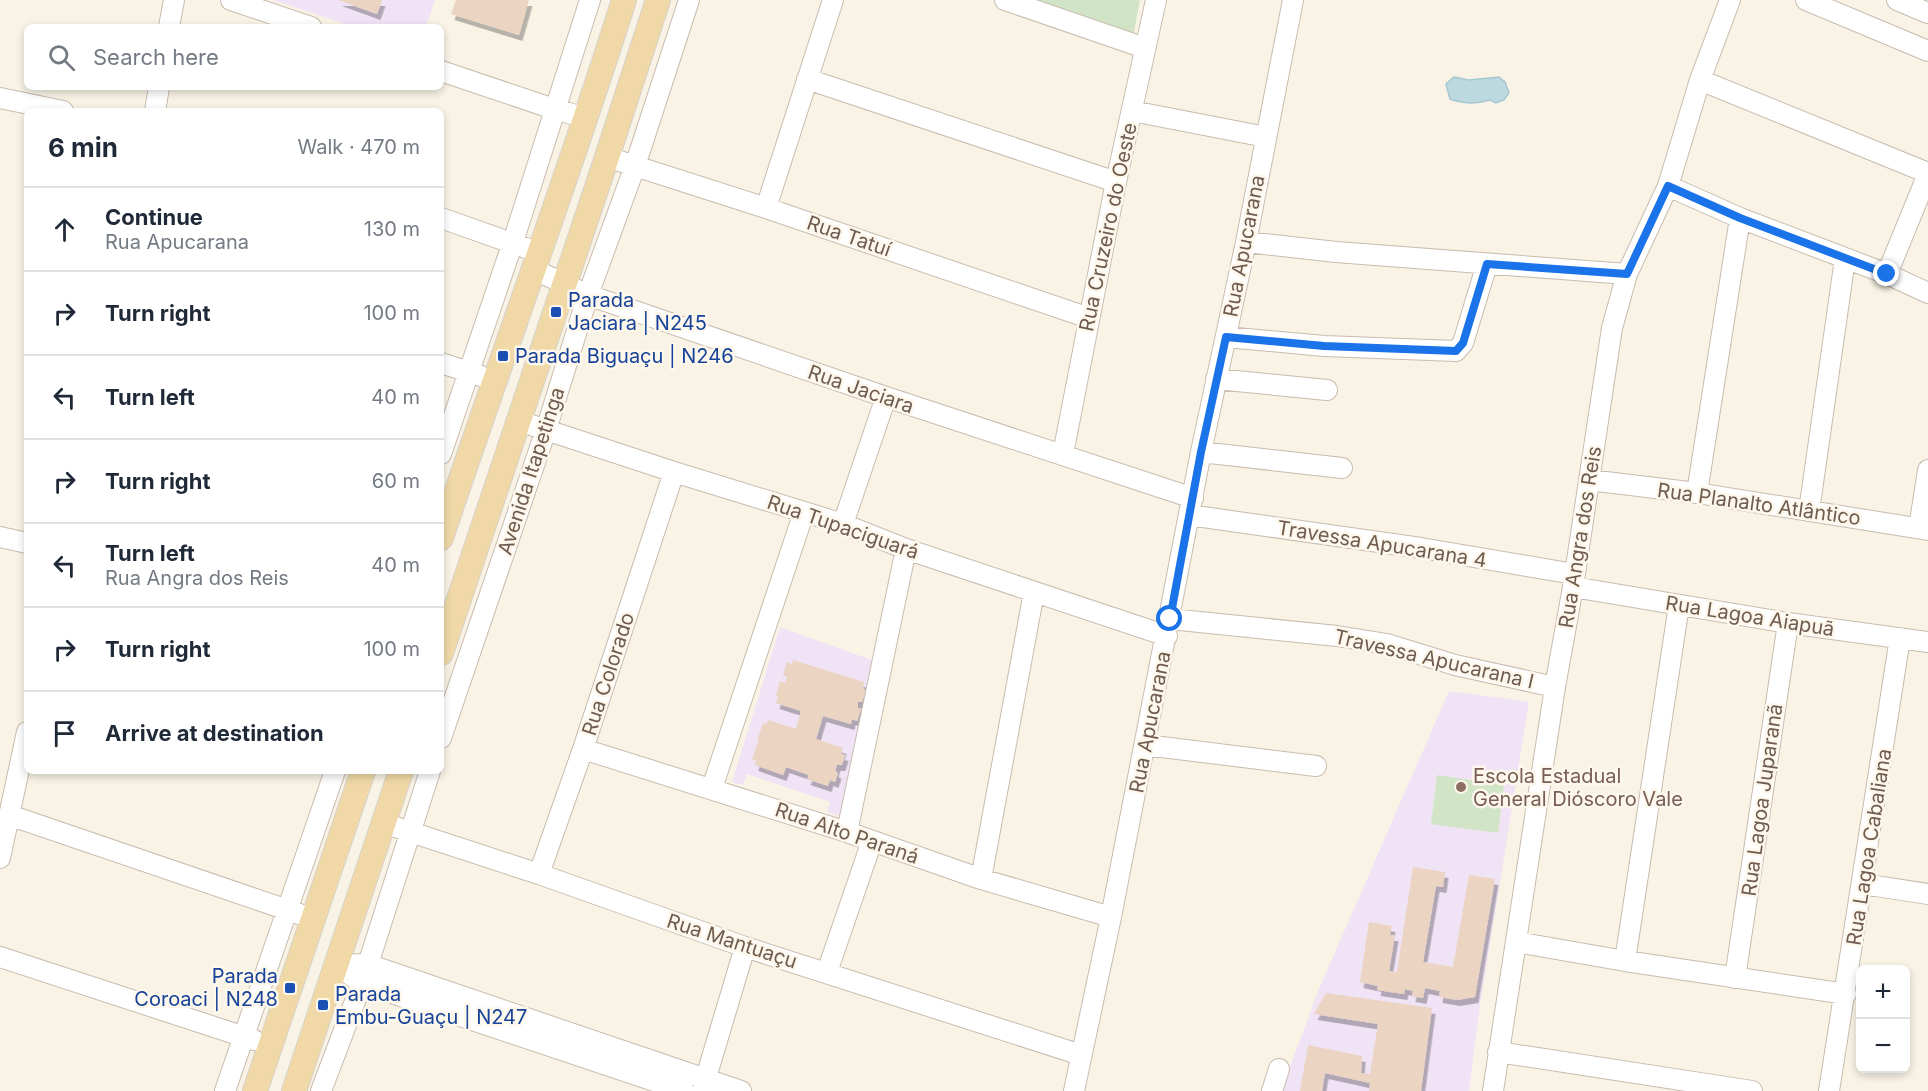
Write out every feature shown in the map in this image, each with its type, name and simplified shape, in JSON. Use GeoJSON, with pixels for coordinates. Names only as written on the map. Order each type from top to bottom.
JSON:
{"type":"FeatureCollection","features":[{"type":"Feature","properties":{"kind":"main road"},"geometry":{"type":"LineString","coordinates":[[444,529],[493,381],[586,118],[624,0]]}},
{"type":"Feature","properties":{"kind":"main road","name":"Avenida Itapetinga"},"geometry":{"type":"LineString","coordinates":[[444,644],[658,0]]}},
{"type":"Feature","properties":{"kind":"main road"},"geometry":{"type":"LineString","coordinates":[[294,1091],[400,774]]}},
{"type":"Feature","properties":{"kind":"main road"},"geometry":{"type":"LineString","coordinates":[[257,1090],[269,1046],[362,776]]}},
{"type":"Feature","properties":{"kind":"main road"},"geometry":{"type":"LineString","coordinates":[[302,953],[336,965]]}},
{"type":"Feature","properties":{"kind":"street"},"geometry":{"type":"LineString","coordinates":[[170,24],[174,0]]}},
{"type":"Feature","properties":{"kind":"street"},"geometry":{"type":"LineString","coordinates":[[231,0],[302,24]]}},
{"type":"Feature","properties":{"kind":"street"},"geometry":{"type":"LineString","coordinates":[[444,445],[513,242],[590,0]]}},
{"type":"Feature","properties":{"kind":"street","name":"Avenida Itapetinga"},"geometry":{"type":"LineString","coordinates":[[444,729],[689,0]]}},
{"type":"Feature","properties":{"kind":"street"},"geometry":{"type":"LineString","coordinates":[[766,208],[833,0]]}},
{"type":"Feature","properties":{"kind":"street"},"geometry":{"type":"LineString","coordinates":[[1005,0],[1145,48]]}},
{"type":"Feature","properties":{"kind":"street","name":"Rua Cruzeiro do Oeste"},"geometry":{"type":"LineString","coordinates":[[1063,454],[1116,182],[1156,0]]}},
{"type":"Feature","properties":{"kind":"street","name":"Rua Apucarana"},"geometry":{"type":"LineString","coordinates":[[1079,1090],[1081,1055],[1111,917],[1201,452],[1246,242],[1293,0]]}},
{"type":"Feature","properties":{"kind":"street","name":"Rua Angra dos Reis"},"geometry":{"type":"LineString","coordinates":[[1493,1091],[1612,328],[1627,274],[1668,186],[1700,80],[1731,0]]}},
{"type":"Feature","properties":{"kind":"street"},"geometry":{"type":"LineString","coordinates":[[1806,0],[1928,51]]}},
{"type":"Feature","properties":{"kind":"street"},"geometry":{"type":"LineString","coordinates":[[1897,0],[1928,14]]}},
{"type":"Feature","properties":{"kind":"street"},"geometry":{"type":"LineString","coordinates":[[444,72],[586,118]]}},
{"type":"Feature","properties":{"kind":"street"},"geometry":{"type":"LineString","coordinates":[[807,79],[1116,182]]}},
{"type":"Feature","properties":{"kind":"street"},"geometry":{"type":"LineString","coordinates":[[1700,80],[1928,174],[1887,274]]}},
{"type":"Feature","properties":{"kind":"street"},"geometry":{"type":"LineString","coordinates":[[156,108],[158,90]]}},
{"type":"Feature","properties":{"kind":"street"},"geometry":{"type":"LineString","coordinates":[[0,98],[48,108]]}},
{"type":"Feature","properties":{"kind":"street"},"geometry":{"type":"LineString","coordinates":[[1132,111],[1266,136]]}},
{"type":"Feature","properties":{"kind":"street","name":"Rua Tatuí"},"geometry":{"type":"LineString","coordinates":[[607,157],[766,208],[1089,318]]}},
{"type":"Feature","properties":{"kind":"street"},"geometry":{"type":"LineString","coordinates":[[1668,186],[1740,218],[1887,274],[1928,293]]}},
{"type":"Feature","properties":{"kind":"street"},"geometry":{"type":"LineString","coordinates":[[1697,493],[1740,218]]}},
{"type":"Feature","properties":{"kind":"street","name":"Rua Jaciara"},"geometry":{"type":"LineString","coordinates":[[444,219],[513,242],[564,285],[588,296],[886,398],[1063,454],[1191,506]]}},
{"type":"Feature","properties":{"kind":"street"},"geometry":{"type":"LineString","coordinates":[[1246,242],[1335,252],[1627,274]]}},
{"type":"Feature","properties":{"kind":"street"},"geometry":{"type":"LineString","coordinates":[[1809,511],[1845,259]]}},
{"type":"Feature","properties":{"kind":"street"},"geometry":{"type":"LineString","coordinates":[[1226,337],[1324,346],[1452,352],[1459,350],[1463,343],[1487,264]]}},
{"type":"Feature","properties":{"kind":"street"},"geometry":{"type":"LineString","coordinates":[[444,364],[493,381]]}},
{"type":"Feature","properties":{"kind":"street"},"geometry":{"type":"LineString","coordinates":[[1216,380],[1326,390]]}},
{"type":"Feature","properties":{"kind":"street"},"geometry":{"type":"LineString","coordinates":[[843,524],[886,398]]}},
{"type":"Feature","properties":{"kind":"street","name":"Rua Tupaciguará"},"geometry":{"type":"LineString","coordinates":[[519,421],[843,524],[906,549],[1034,592],[1168,628]]}},
{"type":"Feature","properties":{"kind":"street"},"geometry":{"type":"LineString","coordinates":[[1201,452],[1342,468]]}},
{"type":"Feature","properties":{"kind":"street"},"geometry":{"type":"LineString","coordinates":[[1924,529],[1928,470]]}},
{"type":"Feature","properties":{"kind":"street","name":"Rua Colorado"},"geometry":{"type":"LineString","coordinates":[[539,874],[674,472]]}},
{"type":"Feature","properties":{"kind":"street","name":"Rua Planalto Atlântico"},"geometry":{"type":"LineString","coordinates":[[1589,480],[1697,493],[1924,529]]}},
{"type":"Feature","properties":{"kind":"street","name":"Travessa Apucarana 4"},"geometry":{"type":"LineString","coordinates":[[1191,506],[1421,548],[1574,580]]}},
{"type":"Feature","properties":{"kind":"street"},"geometry":{"type":"LineString","coordinates":[[712,788],[804,512]]}},
{"type":"Feature","properties":{"kind":"street"},"geometry":{"type":"LineString","coordinates":[[0,537],[24,542]]}},
{"type":"Feature","properties":{"kind":"street"},"geometry":{"type":"LineString","coordinates":[[847,832],[906,549]]}},
{"type":"Feature","properties":{"kind":"street","name":"Rua Lagoa Aiapuã"},"geometry":{"type":"LineString","coordinates":[[1574,580],[1679,604],[1788,623],[1928,642]]}},
{"type":"Feature","properties":{"kind":"street"},"geometry":{"type":"LineString","coordinates":[[981,879],[1034,592]]}},
{"type":"Feature","properties":{"kind":"street"},"geometry":{"type":"LineString","coordinates":[[1625,962],[1679,604]]}},
{"type":"Feature","properties":{"kind":"street","name":"Rua Lagoa Juparanã"},"geometry":{"type":"LineString","coordinates":[[1735,978],[1788,623]]}},
{"type":"Feature","properties":{"kind":"street","name":"Travessa Apucarana I"},"geometry":{"type":"LineString","coordinates":[[1168,628],[1337,636],[1387,644],[1455,665],[1556,687]]}},
{"type":"Feature","properties":{"kind":"street","name":"Rua Lagoa Cabaliana"},"geometry":{"type":"LineString","coordinates":[[1829,1091],[1900,638]]}},
{"type":"Feature","properties":{"kind":"street"},"geometry":{"type":"LineString","coordinates":[[1145,745],[1316,766]]}},
{"type":"Feature","properties":{"kind":"street"},"geometry":{"type":"LineString","coordinates":[[0,858],[24,746]]}},
{"type":"Feature","properties":{"kind":"street","name":"Rua Alto Paraná"},"geometry":{"type":"LineString","coordinates":[[583,748],[847,832],[981,879],[1111,917]]}},
{"type":"Feature","properties":{"kind":"street"},"geometry":{"type":"LineString","coordinates":[[225,1091],[332,774]]}},
{"type":"Feature","properties":{"kind":"street"},"geometry":{"type":"LineString","coordinates":[[321,1091],[365,973],[429,774]]}},
{"type":"Feature","properties":{"kind":"street"},"geometry":{"type":"LineString","coordinates":[[9,815],[314,919]]}},
{"type":"Feature","properties":{"kind":"street","name":"Rua Mantuaçu"},"geometry":{"type":"LineString","coordinates":[[383,823],[539,874],[745,947],[1081,1055]]}},
{"type":"Feature","properties":{"kind":"street"},"geometry":{"type":"LineString","coordinates":[[827,972],[872,841]]}},
{"type":"Feature","properties":{"kind":"street"},"geometry":{"type":"LineString","coordinates":[[1863,884],[1928,894]]}},
{"type":"Feature","properties":{"kind":"street"},"geometry":{"type":"LineString","coordinates":[[1516,942],[1625,962],[1846,994]]}},
{"type":"Feature","properties":{"kind":"street"},"geometry":{"type":"LineString","coordinates":[[704,1085],[745,947]]}},
{"type":"Feature","properties":{"kind":"street"},"geometry":{"type":"LineString","coordinates":[[0,957],[269,1046]]}},
{"type":"Feature","properties":{"kind":"street"},"geometry":{"type":"LineString","coordinates":[[336,965],[704,1085],[741,1091]]}},
{"type":"Feature","properties":{"kind":"street"},"geometry":{"type":"LineString","coordinates":[[365,973],[684,1091]]}},
{"type":"Feature","properties":{"kind":"street"},"geometry":{"type":"LineString","coordinates":[[1498,1052],[1752,1091]]}},
{"type":"Feature","properties":{"kind":"street"},"geometry":{"type":"LineString","coordinates":[[1272,1091],[1279,1069]]}},
{"type":"Feature","properties":{"kind":"shaded area"},"geometry":{"type":"Polygon","coordinates":[[[273,0],[435,0],[427,24],[346,24],[273,0]]]}},
{"type":"Feature","properties":{"kind":"shaded area"},"geometry":{"type":"Polygon","coordinates":[[[780,627],[877,662],[843,817],[827,812],[830,802],[747,774],[743,785],[732,782],[780,627]]]}},
{"type":"Feature","properties":{"kind":"shaded area","name":"Escola Estadual General Dióscoro Vale"},"geometry":{"type":"Polygon","coordinates":[[[1449,691],[1529,702],[1479,1012],[1469,1091],[1281,1091],[1319,989],[1449,691]]]}},
{"type":"Feature","properties":{"kind":"green space"},"geometry":{"type":"Polygon","coordinates":[[[1015,0],[1140,0],[1133,38],[1015,0]]]}},
{"type":"Feature","properties":{"kind":"green space"},"geometry":{"type":"Polygon","coordinates":[[[1437,775],[1504,785],[1498,833],[1431,824],[1437,775]]]}},
{"type":"Feature","properties":{"kind":"water"},"geometry":{"type":"Polygon","coordinates":[[[1454,77],[1469,80],[1499,77],[1505,82],[1509,93],[1504,100],[1496,103],[1490,100],[1470,103],[1455,101],[1450,99],[1446,84],[1454,77]]]}},
{"type":"Feature","properties":{"kind":"building"},"geometry":{"type":"Polygon","coordinates":[[[338,0],[382,0],[377,14],[338,0]]]}},
{"type":"Feature","properties":{"kind":"building"},"geometry":{"type":"Polygon","coordinates":[[[456,0],[529,0],[519,35],[451,14],[456,0]]]}},
{"type":"Feature","properties":{"kind":"building"},"geometry":{"type":"Polygon","coordinates":[[[793,660],[864,682],[863,688],[866,691],[862,702],[858,702],[858,708],[861,709],[857,721],[852,719],[851,724],[823,716],[816,739],[843,748],[841,754],[845,755],[842,765],[837,765],[835,771],[838,773],[835,782],[830,780],[828,786],[807,779],[809,775],[786,767],[783,775],[755,765],[756,760],[752,759],[758,742],[762,742],[757,741],[763,723],[767,724],[768,720],[796,729],[801,711],[776,703],[780,681],[785,683],[787,677],[783,675],[787,662],[792,664],[793,660]]]}},
{"type":"Feature","properties":{"kind":"building"},"geometry":{"type":"Polygon","coordinates":[[[1413,867],[1445,872],[1443,887],[1436,886],[1423,962],[1453,967],[1469,875],[1495,879],[1475,997],[1457,1000],[1439,997],[1440,991],[1425,988],[1423,998],[1412,996],[1413,991],[1405,989],[1404,994],[1377,990],[1378,986],[1360,982],[1369,922],[1392,926],[1390,935],[1395,935],[1389,971],[1397,972],[1413,867]]]}},
{"type":"Feature","properties":{"kind":"building"},"geometry":{"type":"Polygon","coordinates":[[[1326,993],[1432,1008],[1421,1091],[1369,1091],[1370,1083],[1325,1073],[1322,1091],[1300,1091],[1308,1045],[1362,1056],[1361,1073],[1370,1074],[1378,1024],[1314,1014],[1326,993]]]}},
{"type":"Feature","properties":{"kind":"place","name":"Parada Jaciara | N245"},"geometry":{"type":"Point","coordinates":[556,312]}},
{"type":"Feature","properties":{"kind":"place","name":"Parada Biguaçu | N246"},"geometry":{"type":"Point","coordinates":[503,356]}},
{"type":"Feature","properties":{"kind":"place","name":"Escola Estadual General Dióscoro Vale"},"geometry":{"type":"Point","coordinates":[1461,787]}},
{"type":"Feature","properties":{"kind":"place","name":"Parada Coroaci | N248"},"geometry":{"type":"Point","coordinates":[290,988]}},
{"type":"Feature","properties":{"kind":"place","name":"Parada Embu-Guaçu | N247"},"geometry":{"type":"Point","coordinates":[323,1005]}},
{"type":"Feature","properties":{"kind":"route"},"geometry":{"type":"LineString","coordinates":[[1170,619],[1201,452],[1226,337],[1324,346],[1456,351],[1463,343],[1487,264],[1627,274],[1668,186],[1740,218],[1887,274]]}}]}
